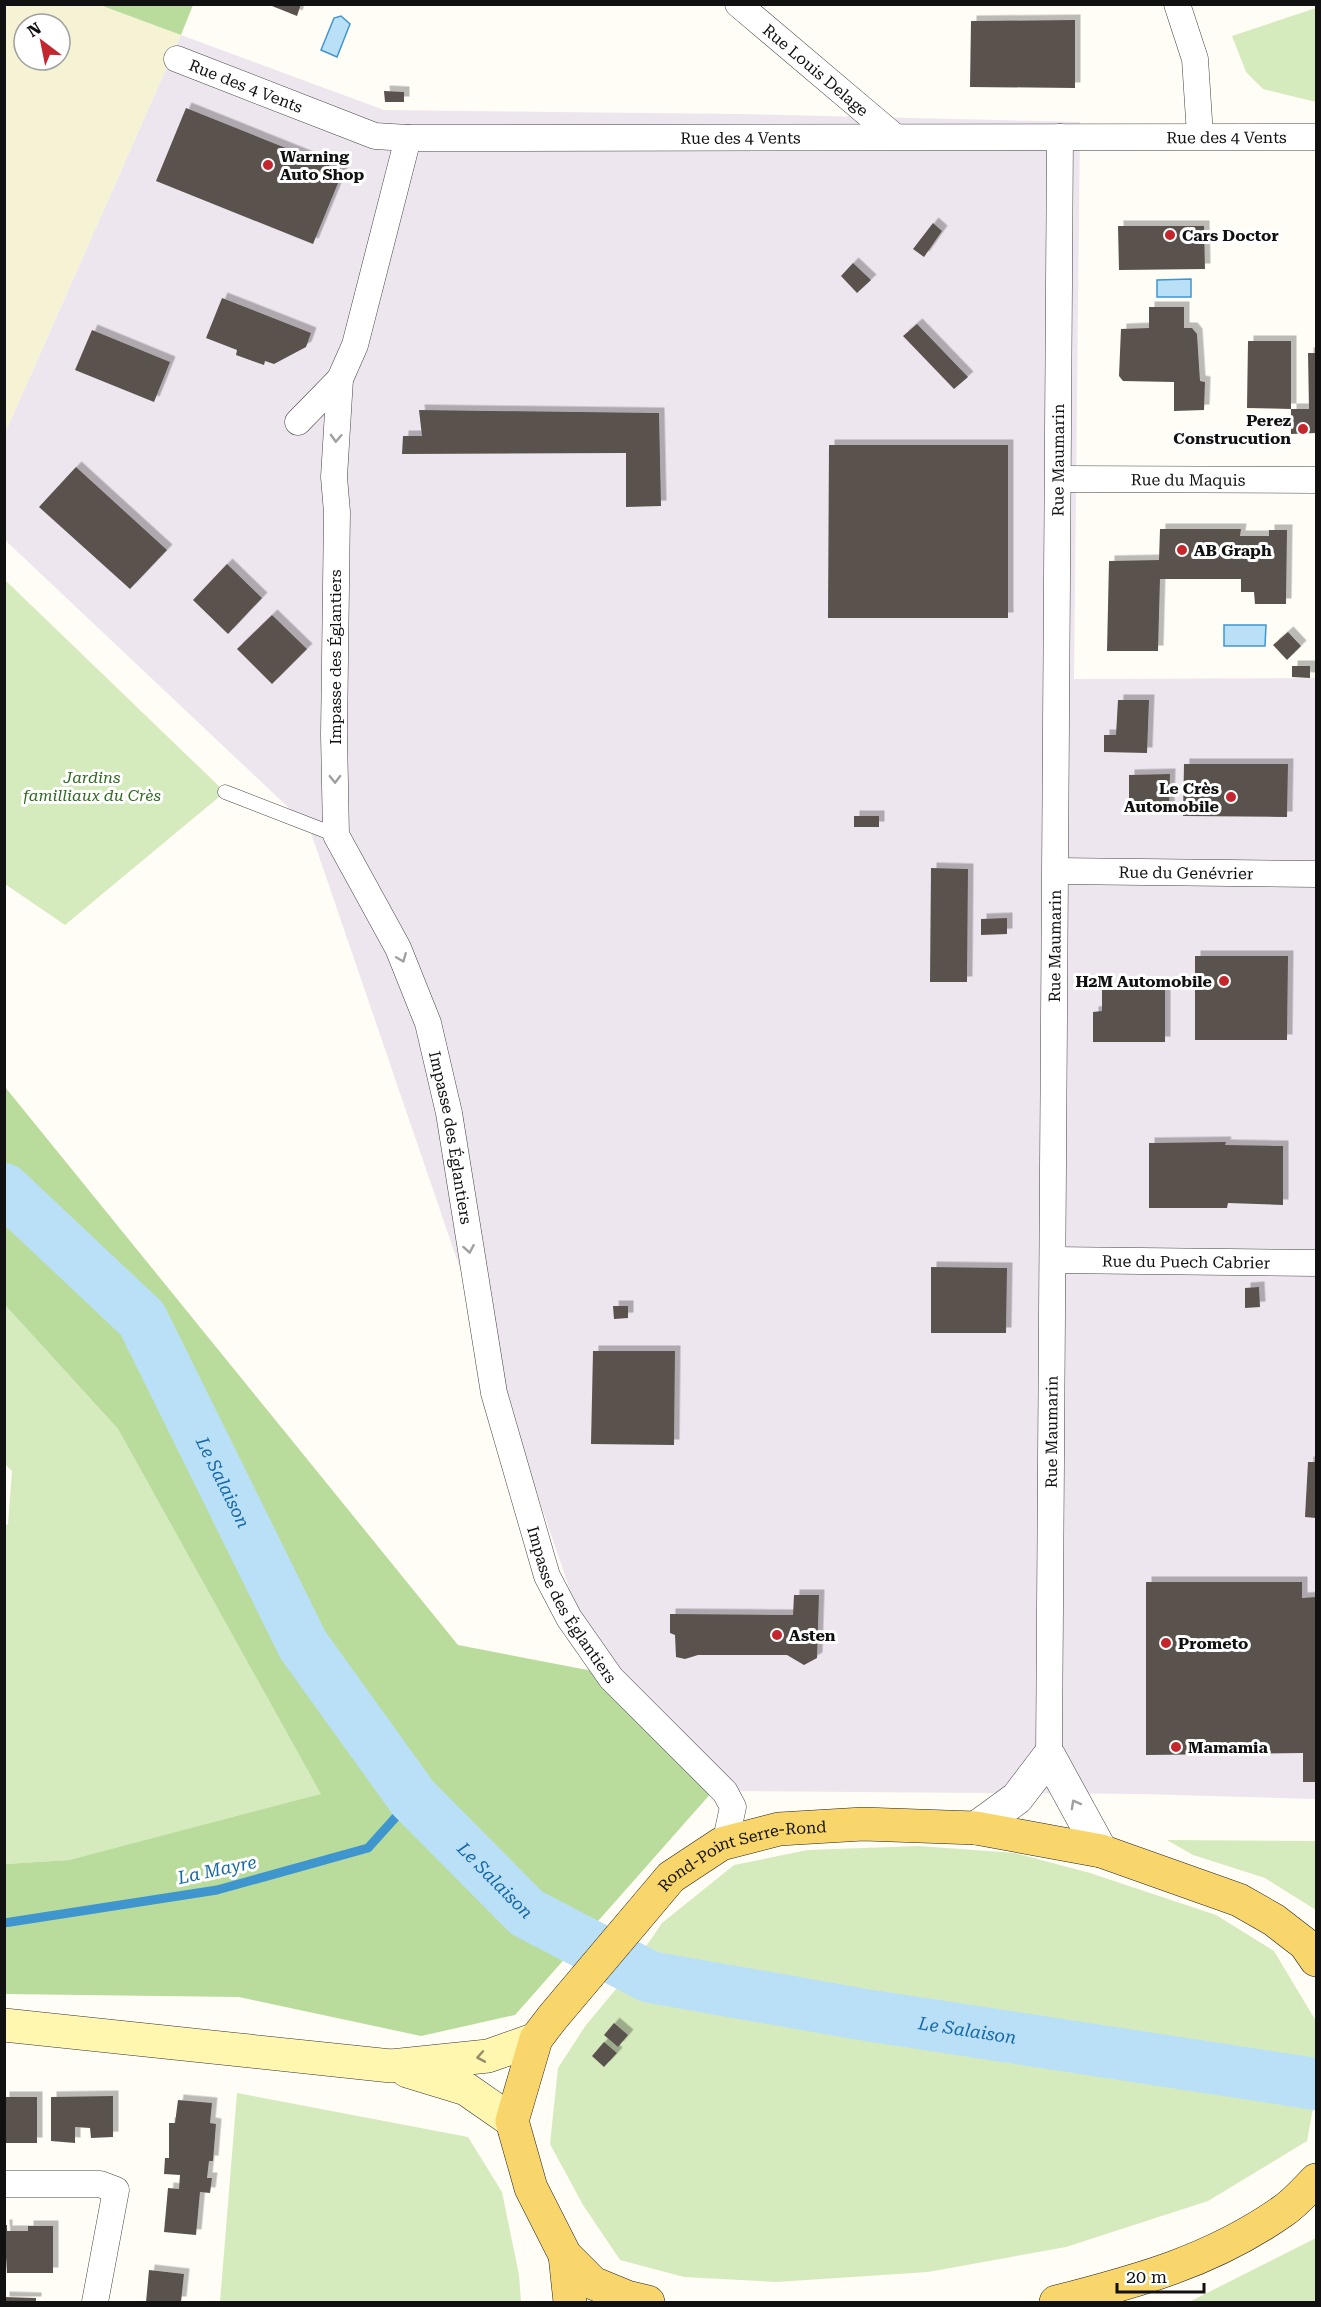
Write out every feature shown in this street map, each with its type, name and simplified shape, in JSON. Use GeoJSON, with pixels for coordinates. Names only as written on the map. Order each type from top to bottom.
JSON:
{"type":"FeatureCollection","features":[{"type":"Feature","properties":{"kind":"main road","name":"Rond-Point Serre-Rond"},"geometry":{"type":"LineString","coordinates":[[512,2121],[544,2028],[657,1891],[687,1864],[732,1839],[779,1828],[863,1824],[976,1828],[1101,1851],[1239,1900],[1274,1920],[1313,1950]]}},
{"type":"Feature","properties":{"kind":"main road"},"geometry":{"type":"LineString","coordinates":[[4,2025],[391,2066],[466,2088],[512,2121],[531,2188],[565,2255],[593,2283],[627,2297],[648,2302]]}},
{"type":"Feature","properties":{"kind":"main road"},"geometry":{"type":"LineString","coordinates":[[391,2066],[488,2056],[544,2028]]}},
{"type":"Feature","properties":{"kind":"main road"},"geometry":{"type":"LineString","coordinates":[[1056,2302],[1136,2282],[1223,2249],[1285,2210],[1317,2180]]}},
{"type":"Feature","properties":{"kind":"main road"},"geometry":{"type":"LineString","coordinates":[[565,2255],[570,2302]]}},
{"type":"Feature","properties":{"kind":"street","name":"Rue Louis Delage"},"geometry":{"type":"LineString","coordinates":[[738,4],[894,136]]}},
{"type":"Feature","properties":{"kind":"street"},"geometry":{"type":"LineString","coordinates":[[1177,4],[1196,59],[1200,135]]}},
{"type":"Feature","properties":{"kind":"street","name":"Rue des 4 Vents"},"geometry":{"type":"LineString","coordinates":[[177,59],[375,136],[408,138],[1200,135],[1317,137]]}},
{"type":"Feature","properties":{"kind":"street","name":"Rue Maumarin"},"geometry":{"type":"LineString","coordinates":[[1050,1756],[1060,136]]}},
{"type":"Feature","properties":{"kind":"street","name":"Impasse des Églantiers"},"geometry":{"type":"LineString","coordinates":[[408,138],[355,345],[340,379],[334,477],[337,512],[334,734],[336,835],[398,948],[428,1023],[449,1113],[494,1393],[547,1576],[569,1618],[611,1678],[725,1792],[733,1807],[728,1830],[732,1839]]}},
{"type":"Feature","properties":{"kind":"street","name":"Impasse des Églantiers"},"geometry":{"type":"LineString","coordinates":[[298,422],[340,379]]}},
{"type":"Feature","properties":{"kind":"street","name":"Rue du Maquis"},"geometry":{"type":"LineString","coordinates":[[1059,479],[1317,480]]}},
{"type":"Feature","properties":{"kind":"street","name":"Rue du Genévrier"},"geometry":{"type":"LineString","coordinates":[[1057,871],[1317,874]]}},
{"type":"Feature","properties":{"kind":"street","name":"Rue du Puech Cabrier"},"geometry":{"type":"LineString","coordinates":[[1054,1260],[1317,1263]]}},
{"type":"Feature","properties":{"kind":"street"},"geometry":{"type":"LineString","coordinates":[[976,1828],[1017,1798],[1050,1756],[1101,1851]]}},
{"type":"Feature","properties":{"kind":"street"},"geometry":{"type":"LineString","coordinates":[[4,2184],[100,2184],[116,2190],[95,2302]]}},
{"type":"Feature","properties":{"kind":"lane"},"geometry":{"type":"LineString","coordinates":[[225,792],[336,835]]}},
{"type":"Feature","properties":{"kind":"shaded area"},"geometry":{"type":"Polygon","coordinates":[[[5,5],[100,5],[181,35],[5,433],[5,5]]]}},
{"type":"Feature","properties":{"kind":"shaded area"},"geometry":{"type":"Polygon","coordinates":[[[181,35],[384,110],[741,114],[1080,122],[1074,679],[1316,678],[1316,1799],[1141,1794],[713,1791],[598,1672],[309,827],[5,540],[5,433],[181,35]]]}},
{"type":"Feature","properties":{"kind":"green space"},"geometry":{"type":"Polygon","coordinates":[[[193,4],[181,35],[100,5],[193,4]]]}},
{"type":"Feature","properties":{"kind":"green space"},"geometry":{"type":"Polygon","coordinates":[[[1316,8],[1316,102],[1263,89],[1246,72],[1232,36],[1316,8]]]}},
{"type":"Feature","properties":{"kind":"green space","name":"Jardins familliaux du Crès"},"geometry":{"type":"Polygon","coordinates":[[[4,579],[225,792],[65,925],[5,884],[4,579]]]}},
{"type":"Feature","properties":{"kind":"green space"},"geometry":{"type":"Polygon","coordinates":[[[5,1087],[458,1645],[598,1672],[713,1791],[515,2015],[421,2036],[239,1997],[5,1994],[5,1864],[69,1860],[321,1794],[118,1429],[5,1305],[5,1087]]]}},
{"type":"Feature","properties":{"kind":"green space"},"geometry":{"type":"Polygon","coordinates":[[[5,1305],[118,1429],[322,1795],[69,1860],[5,1864],[4,1527],[8,1524],[12,1471],[5,1464],[5,1305]]]}},
{"type":"Feature","properties":{"kind":"green space"},"geometry":{"type":"Polygon","coordinates":[[[1167,1840],[1316,1841],[1316,1910],[1265,1878],[1193,1855],[1167,1840]]]}},
{"type":"Feature","properties":{"kind":"green space"},"geometry":{"type":"Polygon","coordinates":[[[919,1846],[1015,1853],[1090,1873],[1216,1915],[1274,1951],[1316,2021],[1316,2092],[1307,2141],[1208,2201],[1066,2247],[928,2272],[776,2282],[684,2277],[620,2260],[583,2205],[550,2144],[558,2068],[586,2025],[621,1983],[662,1923],[734,1865],[808,1850],[919,1846]]]}},
{"type":"Feature","properties":{"kind":"green space"},"geometry":{"type":"Polygon","coordinates":[[[237,2093],[468,2137],[502,2192],[519,2275],[521,2302],[220,2302],[237,2093]]]}},
{"type":"Feature","properties":{"kind":"green space"},"geometry":{"type":"Polygon","coordinates":[[[1316,2238],[1316,2302],[1189,2302],[1316,2238]]]}},
{"type":"Feature","properties":{"kind":"water"},"geometry":{"type":"Polygon","coordinates":[[[341,16],[350,24],[337,57],[321,50],[334,18],[341,16]]]}},
{"type":"Feature","properties":{"kind":"water"},"geometry":{"type":"Polygon","coordinates":[[[1191,279],[1191,297],[1157,297],[1157,280],[1191,279]]]}},
{"type":"Feature","properties":{"kind":"water"},"geometry":{"type":"Polygon","coordinates":[[[1224,625],[1266,625],[1265,646],[1224,646],[1224,625]]]}},
{"type":"Feature","properties":{"kind":"building"},"geometry":{"type":"Polygon","coordinates":[[[267,4],[301,4],[297,16],[267,4]]]}},
{"type":"Feature","properties":{"kind":"building"},"geometry":{"type":"Polygon","coordinates":[[[1075,20],[1075,88],[970,87],[971,21],[1075,20]]]}},
{"type":"Feature","properties":{"kind":"building"},"geometry":{"type":"Polygon","coordinates":[[[384,91],[404,92],[404,102],[385,102],[384,91]]]}},
{"type":"Feature","properties":{"kind":"building"},"geometry":{"type":"Polygon","coordinates":[[[186,108],[343,171],[313,244],[156,181],[186,108]]]}},
{"type":"Feature","properties":{"kind":"building"},"geometry":{"type":"Polygon","coordinates":[[[933,223],[942,231],[924,257],[913,249],[933,223]]]}},
{"type":"Feature","properties":{"kind":"building"},"geometry":{"type":"Polygon","coordinates":[[[1118,226],[1204,226],[1205,269],[1119,270],[1118,226]]]}},
{"type":"Feature","properties":{"kind":"building"},"geometry":{"type":"Polygon","coordinates":[[[853,263],[871,280],[857,293],[841,276],[853,263]]]}},
{"type":"Feature","properties":{"kind":"building"},"geometry":{"type":"Polygon","coordinates":[[[222,298],[311,333],[306,347],[274,364],[265,361],[264,365],[236,355],[237,350],[206,338],[222,298]]]}},
{"type":"Feature","properties":{"kind":"building"},"geometry":{"type":"Polygon","coordinates":[[[1149,307],[1184,307],[1184,328],[1192,328],[1197,334],[1200,381],[1205,382],[1204,410],[1174,411],[1174,382],[1123,381],[1119,376],[1121,329],[1149,328],[1149,307]]]}},
{"type":"Feature","properties":{"kind":"building"},"geometry":{"type":"Polygon","coordinates":[[[917,324],[968,377],[954,389],[903,336],[917,324]]]}},
{"type":"Feature","properties":{"kind":"building"},"geometry":{"type":"Polygon","coordinates":[[[92,330],[170,362],[154,402],[75,370],[92,330]]]}},
{"type":"Feature","properties":{"kind":"building"},"geometry":{"type":"Polygon","coordinates":[[[1248,341],[1291,341],[1291,409],[1247,408],[1248,341]]]}},
{"type":"Feature","properties":{"kind":"building"},"geometry":{"type":"Polygon","coordinates":[[[1308,353],[1316,353],[1316,433],[1291,434],[1291,409],[1309,409],[1308,353]]]}},
{"type":"Feature","properties":{"kind":"building"},"geometry":{"type":"Polygon","coordinates":[[[419,410],[659,413],[661,506],[626,507],[626,453],[402,454],[403,436],[422,436],[419,410]]]}},
{"type":"Feature","properties":{"kind":"building"},"geometry":{"type":"Polygon","coordinates":[[[829,445],[1008,445],[1008,618],[828,618],[829,445]]]}},
{"type":"Feature","properties":{"kind":"building"},"geometry":{"type":"Polygon","coordinates":[[[76,467],[167,550],[130,589],[39,507],[76,467]]]}},
{"type":"Feature","properties":{"kind":"building"},"geometry":{"type":"Polygon","coordinates":[[[1160,529],[1241,529],[1240,536],[1269,536],[1269,530],[1287,530],[1286,604],[1255,604],[1254,592],[1241,592],[1241,579],[1160,579],[1158,651],[1107,651],[1109,561],[1159,560],[1160,529]]]}},
{"type":"Feature","properties":{"kind":"building"},"geometry":{"type":"Polygon","coordinates":[[[227,564],[262,598],[228,634],[193,600],[227,564]]]}},
{"type":"Feature","properties":{"kind":"building"},"geometry":{"type":"Polygon","coordinates":[[[272,615],[307,649],[272,684],[237,649],[272,615]]]}},
{"type":"Feature","properties":{"kind":"building"},"geometry":{"type":"Polygon","coordinates":[[[1288,632],[1301,646],[1287,660],[1273,645],[1288,632]]]}},
{"type":"Feature","properties":{"kind":"building"},"geometry":{"type":"Polygon","coordinates":[[[1292,666],[1310,666],[1310,678],[1292,677],[1292,666]]]}},
{"type":"Feature","properties":{"kind":"building"},"geometry":{"type":"Polygon","coordinates":[[[1118,700],[1149,700],[1147,753],[1104,752],[1104,735],[1116,735],[1118,700]]]}},
{"type":"Feature","properties":{"kind":"building"},"geometry":{"type":"Polygon","coordinates":[[[1184,764],[1288,764],[1287,817],[1183,816],[1184,764]]]}},
{"type":"Feature","properties":{"kind":"building"},"geometry":{"type":"Polygon","coordinates":[[[1170,774],[1169,810],[1129,811],[1129,775],[1170,774]]]}},
{"type":"Feature","properties":{"kind":"building"},"geometry":{"type":"Polygon","coordinates":[[[854,816],[879,816],[879,827],[854,827],[854,816]]]}},
{"type":"Feature","properties":{"kind":"building"},"geometry":{"type":"Polygon","coordinates":[[[931,868],[968,869],[967,982],[930,982],[931,868]]]}},
{"type":"Feature","properties":{"kind":"building"},"geometry":{"type":"Polygon","coordinates":[[[1007,918],[1007,934],[981,935],[981,919],[1007,918]]]}},
{"type":"Feature","properties":{"kind":"building"},"geometry":{"type":"Polygon","coordinates":[[[1195,956],[1288,956],[1287,1040],[1195,1040],[1195,956]]]}},
{"type":"Feature","properties":{"kind":"building"},"geometry":{"type":"Polygon","coordinates":[[[1102,990],[1165,990],[1165,1042],[1093,1042],[1093,1012],[1102,1011],[1102,990]]]}},
{"type":"Feature","properties":{"kind":"building"},"geometry":{"type":"Polygon","coordinates":[[[1226,1142],[1225,1145],[1283,1146],[1283,1205],[1228,1203],[1227,1208],[1149,1208],[1149,1143],[1226,1142]]]}},
{"type":"Feature","properties":{"kind":"building"},"geometry":{"type":"Polygon","coordinates":[[[931,1267],[1007,1268],[1006,1333],[931,1333],[931,1267]]]}},
{"type":"Feature","properties":{"kind":"building"},"geometry":{"type":"Polygon","coordinates":[[[1259,1287],[1260,1307],[1245,1308],[1245,1288],[1259,1287]]]}},
{"type":"Feature","properties":{"kind":"building"},"geometry":{"type":"Polygon","coordinates":[[[613,1306],[628,1306],[628,1318],[614,1319],[613,1306]]]}},
{"type":"Feature","properties":{"kind":"building"},"geometry":{"type":"Polygon","coordinates":[[[593,1351],[675,1351],[674,1445],[591,1444],[593,1351]]]}},
{"type":"Feature","properties":{"kind":"building"},"geometry":{"type":"Polygon","coordinates":[[[1308,1462],[1316,1462],[1316,1518],[1305,1517],[1308,1462]]]}},
{"type":"Feature","properties":{"kind":"building"},"geometry":{"type":"Polygon","coordinates":[[[1146,1582],[1302,1582],[1302,1598],[1316,1597],[1316,1782],[1303,1782],[1303,1753],[1146,1755],[1146,1582]]]}},
{"type":"Feature","properties":{"kind":"building"},"geometry":{"type":"Polygon","coordinates":[[[794,1595],[819,1595],[817,1658],[804,1665],[787,1655],[698,1655],[685,1659],[676,1657],[675,1635],[670,1633],[670,1614],[793,1615],[794,1595]]]}},
{"type":"Feature","properties":{"kind":"building"},"geometry":{"type":"Polygon","coordinates":[[[614,2023],[628,2035],[618,2047],[604,2035],[614,2023]]]}},
{"type":"Feature","properties":{"kind":"building"},"geometry":{"type":"Polygon","coordinates":[[[604,2042],[617,2053],[604,2067],[592,2056],[604,2042]]]}},
{"type":"Feature","properties":{"kind":"building"},"geometry":{"type":"Polygon","coordinates":[[[113,2096],[113,2137],[91,2138],[90,2128],[75,2127],[75,2143],[51,2141],[51,2097],[113,2096]]]}},
{"type":"Feature","properties":{"kind":"building"},"geometry":{"type":"Polygon","coordinates":[[[4,2097],[37,2097],[37,2143],[4,2143],[4,2097]]]}},
{"type":"Feature","properties":{"kind":"building"},"geometry":{"type":"Polygon","coordinates":[[[178,2100],[212,2103],[210,2123],[216,2124],[213,2161],[209,2161],[207,2178],[212,2178],[210,2193],[200,2192],[196,2235],[164,2232],[168,2188],[179,2189],[180,2175],[164,2174],[165,2158],[169,2158],[169,2123],[175,2123],[178,2100]]]}},
{"type":"Feature","properties":{"kind":"building"},"geometry":{"type":"Polygon","coordinates":[[[4,2225],[7,2225],[7,2231],[28,2231],[28,2226],[53,2226],[53,2273],[7,2273],[4,2225]]]}},
{"type":"Feature","properties":{"kind":"building"},"geometry":{"type":"Polygon","coordinates":[[[149,2270],[184,2274],[181,2302],[146,2302],[149,2270]]]}},
{"type":"Feature","properties":{"kind":"building"},"geometry":{"type":"Polygon","coordinates":[[[4,2297],[36,2298],[36,2302],[4,2302],[4,2297]]]}},
{"type":"Feature","properties":{"kind":"waterway","name":"Le Salaison"},"geometry":{"type":"LineString","coordinates":[[4,1189],[142,1319],[303,1645],[413,1798],[527,1913],[650,1977],[866,2015],[1316,2084]]}},
{"type":"Feature","properties":{"kind":"waterway","name":"La Mayre"},"geometry":{"type":"LineString","coordinates":[[4,1923],[217,1890],[368,1848],[413,1798]]}},
{"type":"Feature","properties":{"kind":"place","name":"Warning Auto Shop"},"geometry":{"type":"Point","coordinates":[268,165]}},
{"type":"Feature","properties":{"kind":"place","name":"Cars Doctor"},"geometry":{"type":"Point","coordinates":[1170,235]}},
{"type":"Feature","properties":{"kind":"place","name":"Perez Construcution"},"geometry":{"type":"Point","coordinates":[1303,429]}},
{"type":"Feature","properties":{"kind":"place","name":"AB Graph"},"geometry":{"type":"Point","coordinates":[1182,550]}},
{"type":"Feature","properties":{"kind":"place","name":"Le Crès Automobile"},"geometry":{"type":"Point","coordinates":[1231,797]}},
{"type":"Feature","properties":{"kind":"place","name":"H2M Automobile"},"geometry":{"type":"Point","coordinates":[1224,981]}},
{"type":"Feature","properties":{"kind":"place","name":"Asten"},"geometry":{"type":"Point","coordinates":[777,1635]}},
{"type":"Feature","properties":{"kind":"place","name":"Prometo"},"geometry":{"type":"Point","coordinates":[1166,1643]}},
{"type":"Feature","properties":{"kind":"place","name":"Mamamia"},"geometry":{"type":"Point","coordinates":[1176,1747]}}]}
